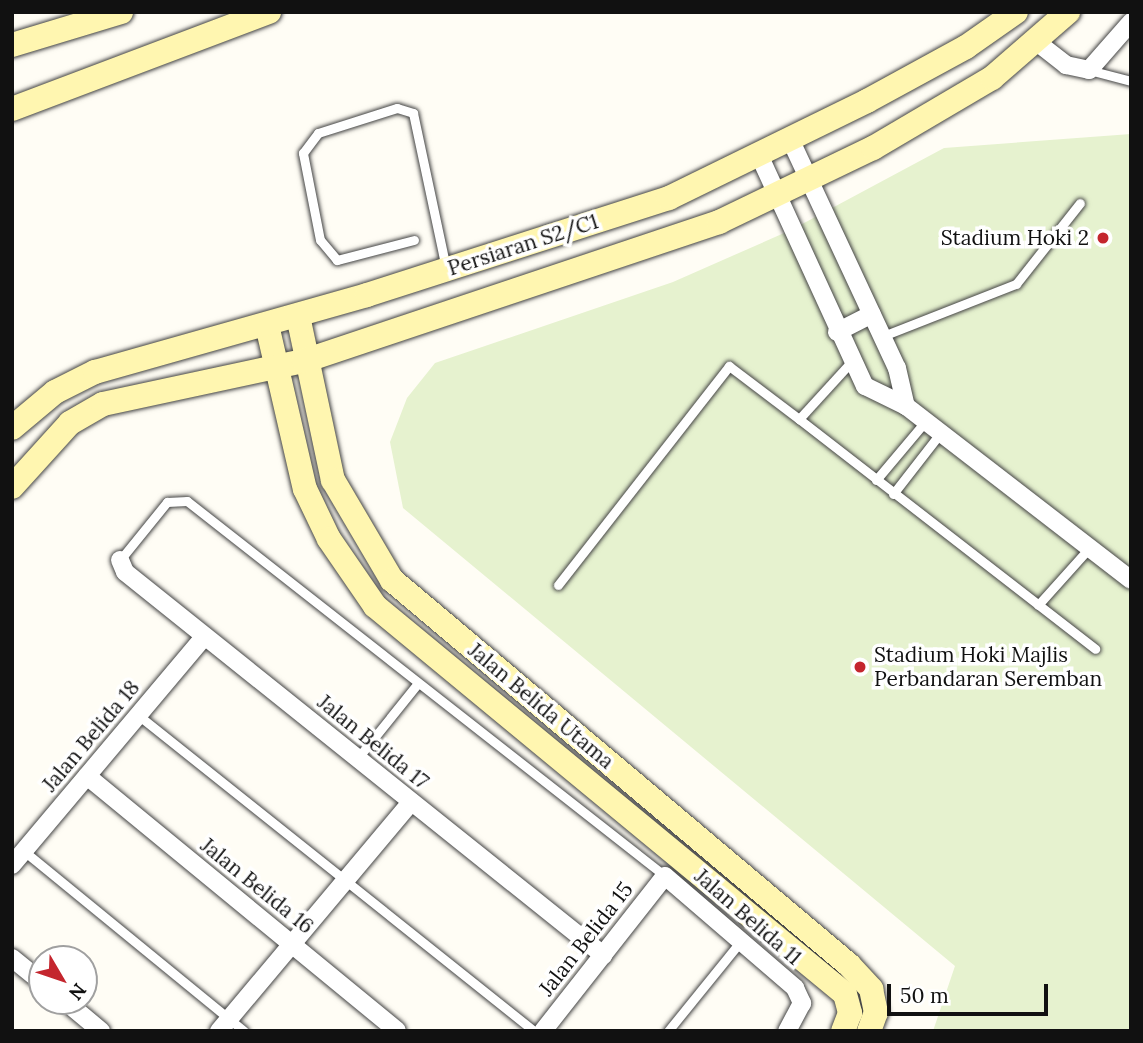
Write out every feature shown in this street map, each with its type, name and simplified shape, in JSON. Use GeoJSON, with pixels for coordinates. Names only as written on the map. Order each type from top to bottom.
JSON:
{"type":"FeatureCollection","features":[{"type":"Feature","properties":{"kind":"main road"},"geometry":{"type":"LineString","coordinates":[[12,45],[121,12]]}},
{"type":"Feature","properties":{"kind":"main road"},"geometry":{"type":"LineString","coordinates":[[12,109],[269,12]]}},
{"type":"Feature","properties":{"kind":"main road","name":"Persiaran S2/C1"},"geometry":{"type":"LineString","coordinates":[[12,428],[75,380],[298,316],[669,198],[792,141],[967,47],[1016,12]]}},
{"type":"Feature","properties":{"kind":"main road"},"geometry":{"type":"LineString","coordinates":[[12,487],[70,424],[103,404],[304,360],[654,247],[776,196],[992,78],[1038,43],[1068,12]]}},
{"type":"Feature","properties":{"kind":"main road","name":"Jalan Belida Utama"},"geometry":{"type":"LineString","coordinates":[[298,316],[304,360],[333,480],[392,580],[849,965],[871,989],[877,1012],[869,1031]]}},
{"type":"Feature","properties":{"kind":"main road","name":"Jalan Belida Utama"},"geometry":{"type":"LineString","coordinates":[[267,325],[273,367],[305,489],[329,539],[375,606],[845,994],[850,1013],[843,1031]]}},
{"type":"Feature","properties":{"kind":"street"},"geometry":{"type":"LineString","coordinates":[[1038,43],[1066,65],[1089,70],[1129,26]]}},
{"type":"Feature","properties":{"kind":"street"},"geometry":{"type":"LineString","coordinates":[[792,141],[883,336],[906,406]]}},
{"type":"Feature","properties":{"kind":"street"},"geometry":{"type":"LineString","coordinates":[[760,158],[837,332],[865,386],[906,406],[940,435],[1091,545],[1131,580]]}},
{"type":"Feature","properties":{"kind":"street"},"geometry":{"type":"LineString","coordinates":[[837,332],[872,314]]}},
{"type":"Feature","properties":{"kind":"street","name":"Jalan Belida 17"},"geometry":{"type":"LineString","coordinates":[[120,560],[125,572],[603,956]]}},
{"type":"Feature","properties":{"kind":"street","name":"Jalan Belida 18"},"geometry":{"type":"LineString","coordinates":[[12,865],[205,636]]}},
{"type":"Feature","properties":{"kind":"street","name":"Jalan Belida 16"},"geometry":{"type":"LineString","coordinates":[[87,776],[397,1031]]}},
{"type":"Feature","properties":{"kind":"street"},"geometry":{"type":"LineString","coordinates":[[224,1025],[411,802]]}},
{"type":"Feature","properties":{"kind":"street","name":"Jalan Belida 11"},"geometry":{"type":"LineString","coordinates":[[665,876],[742,939],[795,988],[802,1003],[787,1031]]}},
{"type":"Feature","properties":{"kind":"street","name":"Jalan Belida 15"},"geometry":{"type":"LineString","coordinates":[[543,1031],[665,876]]}},
{"type":"Feature","properties":{"kind":"street"},"geometry":{"type":"LineString","coordinates":[[12,958],[28,971]]}},
{"type":"Feature","properties":{"kind":"street"},"geometry":{"type":"LineString","coordinates":[[82,1015],[101,1031]]}},
{"type":"Feature","properties":{"kind":"lane"},"geometry":{"type":"LineString","coordinates":[[1089,70],[1131,81]]}},
{"type":"Feature","properties":{"kind":"lane"},"geometry":{"type":"LineString","coordinates":[[415,240],[337,260],[320,240],[303,153],[318,133],[397,108],[413,114],[447,270]]}},
{"type":"Feature","properties":{"kind":"lane"},"geometry":{"type":"LineString","coordinates":[[883,336],[1016,284],[1080,203]]}},
{"type":"Feature","properties":{"kind":"lane"},"geometry":{"type":"LineString","coordinates":[[799,419],[851,362]]}},
{"type":"Feature","properties":{"kind":"lane"},"geometry":{"type":"LineString","coordinates":[[558,585],[729,366],[1095,649]]}},
{"type":"Feature","properties":{"kind":"lane"},"geometry":{"type":"LineString","coordinates":[[876,480],[923,422]]}},
{"type":"Feature","properties":{"kind":"lane"},"geometry":{"type":"LineString","coordinates":[[893,494],[940,435]]}},
{"type":"Feature","properties":{"kind":"lane"},"geometry":{"type":"LineString","coordinates":[[120,560],[167,502],[187,501],[665,876]]}},
{"type":"Feature","properties":{"kind":"lane"},"geometry":{"type":"LineString","coordinates":[[1038,605],[1091,545]]}},
{"type":"Feature","properties":{"kind":"lane"},"geometry":{"type":"LineString","coordinates":[[357,759],[418,682]]}},
{"type":"Feature","properties":{"kind":"lane"},"geometry":{"type":"LineString","coordinates":[[138,715],[534,1031]]}},
{"type":"Feature","properties":{"kind":"lane"},"geometry":{"type":"LineString","coordinates":[[24,851],[224,1025],[244,1031]]}},
{"type":"Feature","properties":{"kind":"lane"},"geometry":{"type":"LineString","coordinates":[[668,1031],[742,939]]}},
{"type":"Feature","properties":{"kind":"green space"},"geometry":{"type":"Polygon","coordinates":[[[1131,134],[1131,1031],[933,1031],[955,966],[403,508],[390,442],[407,398],[435,363],[673,282],[791,230],[944,148],[1131,134]]]}},
{"type":"Feature","properties":{"kind":"place","name":"Stadium Hoki 2"},"geometry":{"type":"Point","coordinates":[1103,238]}},
{"type":"Feature","properties":{"kind":"place","name":"Stadium Hoki Majlis Perbandaran Seremban"},"geometry":{"type":"Point","coordinates":[860,667]}}]}
